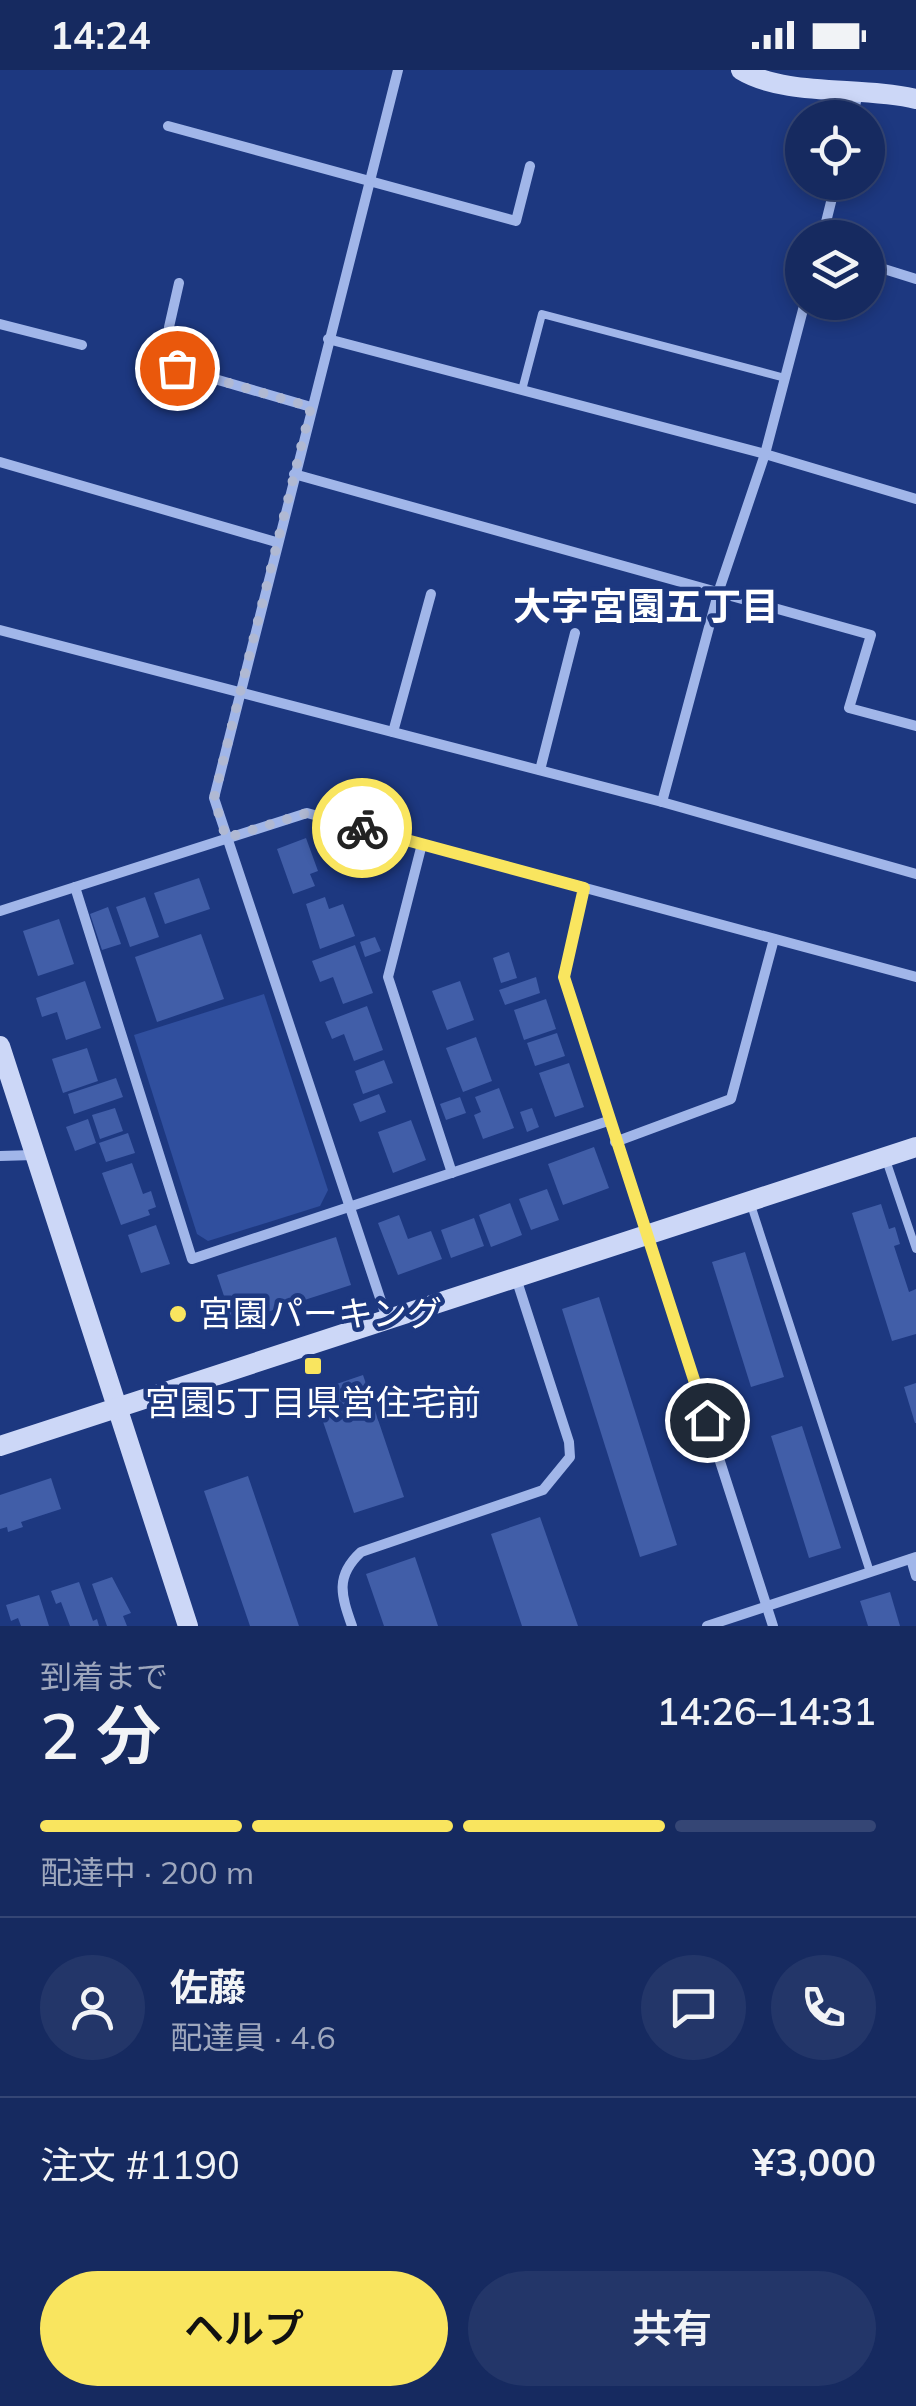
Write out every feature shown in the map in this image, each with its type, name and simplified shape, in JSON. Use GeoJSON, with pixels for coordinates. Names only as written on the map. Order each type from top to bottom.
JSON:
{"type":"FeatureCollection","features":[{"type":"Feature","properties":{"kind":"street"},"geometry":{"type":"LineString","coordinates":[[388,1319],[214,798],[398,70]]}},
{"type":"Feature","properties":{"kind":"street"},"geometry":{"type":"LineString","coordinates":[[741,70],[771,84],[860,88],[916,99]]}},
{"type":"Feature","properties":{"kind":"street"},"geometry":{"type":"LineString","coordinates":[[857,100],[860,88]]}},
{"type":"Feature","properties":{"kind":"street"},"geometry":{"type":"LineString","coordinates":[[168,126],[516,221],[530,166]]}},
{"type":"Feature","properties":{"kind":"street"},"geometry":{"type":"LineString","coordinates":[[885,269],[916,279]]}},
{"type":"Feature","properties":{"kind":"street"},"geometry":{"type":"LineString","coordinates":[[178,283],[169,328],[177,368],[311,407]]}},
{"type":"Feature","properties":{"kind":"street"},"geometry":{"type":"LineString","coordinates":[[662,802],[719,590],[764,454],[800,320]]}},
{"type":"Feature","properties":{"kind":"street"},"geometry":{"type":"LineString","coordinates":[[0,324],[82,345]]}},
{"type":"Feature","properties":{"kind":"street"},"geometry":{"type":"LineString","coordinates":[[328,339],[764,454],[916,499]]}},
{"type":"Feature","properties":{"kind":"street"},"geometry":{"type":"LineString","coordinates":[[0,462],[276,542]]}},
{"type":"Feature","properties":{"kind":"street"},"geometry":{"type":"LineString","coordinates":[[294,474],[871,635],[849,708],[916,726]]}},
{"type":"Feature","properties":{"kind":"street"},"geometry":{"type":"LineString","coordinates":[[393,732],[431,594]]}},
{"type":"Feature","properties":{"kind":"street"},"geometry":{"type":"LineString","coordinates":[[0,630],[662,802],[916,874]]}},
{"type":"Feature","properties":{"kind":"street"},"geometry":{"type":"LineString","coordinates":[[540,770],[574,633]]}},
{"type":"Feature","properties":{"kind":"street"},"geometry":{"type":"LineString","coordinates":[[0,910],[307,813],[916,978]]}},
{"type":"Feature","properties":{"kind":"street"},"geometry":{"type":"LineString","coordinates":[[422,844],[388,977],[452,1173]]}},
{"type":"Feature","properties":{"kind":"street"},"geometry":{"type":"LineString","coordinates":[[75,886],[192,1259],[608,1120]]}},
{"type":"Feature","properties":{"kind":"street"},"geometry":{"type":"LineString","coordinates":[[584,888],[564,977],[773,1626]]}},
{"type":"Feature","properties":{"kind":"street"},"geometry":{"type":"LineString","coordinates":[[616,1142],[731,1100],[774,939]]}},
{"type":"Feature","properties":{"kind":"street"},"geometry":{"type":"LineString","coordinates":[[0,1046],[188,1626]]}},
{"type":"Feature","properties":{"kind":"street"},"geometry":{"type":"LineString","coordinates":[[0,1446],[916,1147]]}},
{"type":"Feature","properties":{"kind":"street"},"geometry":{"type":"LineString","coordinates":[[0,1156],[36,1154]]}},
{"type":"Feature","properties":{"kind":"street"},"geometry":{"type":"LineString","coordinates":[[352,1626],[340,1592],[342,1575],[361,1552],[543,1490],[570,1458],[569,1442],[516,1278]]}},
{"type":"Feature","properties":{"kind":"street"},"geometry":{"type":"LineString","coordinates":[[707,1626],[913,1558],[916,1576]]}},
{"type":"Feature","properties":{"kind":"lane"},"geometry":{"type":"LineString","coordinates":[[522,390],[542,314],[785,378]]}},
{"type":"Feature","properties":{"kind":"lane"},"geometry":{"type":"LineString","coordinates":[[886,1157],[916,1249]]}},
{"type":"Feature","properties":{"kind":"lane"},"geometry":{"type":"LineString","coordinates":[[750,1201],[870,1572]]}},
{"type":"Feature","properties":{"kind":"shaded area"},"geometry":{"type":"Polygon","coordinates":[[[264,994],[328,1190],[320,1206],[208,1241],[197,1234],[134,1035],[264,994]]]}},
{"type":"Feature","properties":{"kind":"building"},"geometry":{"type":"Polygon","coordinates":[[[306,838],[318,871],[310,874],[315,886],[293,894],[277,849],[306,838]]]}},
{"type":"Feature","properties":{"kind":"building"},"geometry":{"type":"Polygon","coordinates":[[[199,878],[210,909],[165,924],[154,893],[199,878]]]}},
{"type":"Feature","properties":{"kind":"building"},"geometry":{"type":"Polygon","coordinates":[[[145,897],[159,937],[130,947],[116,907],[145,897]]]}},
{"type":"Feature","properties":{"kind":"building"},"geometry":{"type":"Polygon","coordinates":[[[325,897],[329,909],[343,904],[355,936],[320,949],[306,904],[325,897]]]}},
{"type":"Feature","properties":{"kind":"building"},"geometry":{"type":"Polygon","coordinates":[[[108,907],[121,944],[102,950],[90,914],[108,907]]]}},
{"type":"Feature","properties":{"kind":"building"},"geometry":{"type":"Polygon","coordinates":[[[59,919],[74,964],[38,976],[23,931],[59,919]]]}},
{"type":"Feature","properties":{"kind":"building"},"geometry":{"type":"Polygon","coordinates":[[[201,934],[224,999],[157,1022],[135,957],[201,934]]]}},
{"type":"Feature","properties":{"kind":"building"},"geometry":{"type":"Polygon","coordinates":[[[375,937],[381,951],[365,957],[360,942],[375,937]]]}},
{"type":"Feature","properties":{"kind":"building"},"geometry":{"type":"Polygon","coordinates":[[[355,945],[373,993],[343,1004],[333,977],[320,982],[312,961],[355,945]]]}},
{"type":"Feature","properties":{"kind":"building"},"geometry":{"type":"Polygon","coordinates":[[[509,952],[517,978],[501,983],[493,958],[509,952]]]}},
{"type":"Feature","properties":{"kind":"building"},"geometry":{"type":"Polygon","coordinates":[[[536,977],[540,993],[505,1005],[499,990],[536,977]]]}},
{"type":"Feature","properties":{"kind":"building"},"geometry":{"type":"Polygon","coordinates":[[[85,981],[101,1028],[66,1040],[57,1012],[42,1017],[36,998],[85,981]]]}},
{"type":"Feature","properties":{"kind":"building"},"geometry":{"type":"Polygon","coordinates":[[[460,981],[474,1020],[447,1030],[432,991],[460,981]]]}},
{"type":"Feature","properties":{"kind":"building"},"geometry":{"type":"Polygon","coordinates":[[[546,999],[556,1029],[524,1040],[514,1010],[546,999]]]}},
{"type":"Feature","properties":{"kind":"building"},"geometry":{"type":"Polygon","coordinates":[[[367,1006],[383,1050],[354,1061],[344,1034],[332,1039],[325,1022],[367,1006]]]}},
{"type":"Feature","properties":{"kind":"building"},"geometry":{"type":"Polygon","coordinates":[[[557,1033],[565,1056],[535,1066],[527,1043],[557,1033]]]}},
{"type":"Feature","properties":{"kind":"building"},"geometry":{"type":"Polygon","coordinates":[[[476,1037],[492,1081],[463,1092],[446,1048],[476,1037]]]}},
{"type":"Feature","properties":{"kind":"building"},"geometry":{"type":"Polygon","coordinates":[[[87,1048],[98,1081],[63,1093],[52,1059],[87,1048]]]}},
{"type":"Feature","properties":{"kind":"building"},"geometry":{"type":"Polygon","coordinates":[[[384,1060],[393,1083],[363,1094],[355,1071],[384,1060]]]}},
{"type":"Feature","properties":{"kind":"building"},"geometry":{"type":"Polygon","coordinates":[[[569,1063],[584,1107],[555,1117],[539,1073],[569,1063]]]}},
{"type":"Feature","properties":{"kind":"building"},"geometry":{"type":"Polygon","coordinates":[[[116,1078],[123,1097],[74,1114],[68,1094],[116,1078]]]}},
{"type":"Feature","properties":{"kind":"building"},"geometry":{"type":"Polygon","coordinates":[[[499,1088],[514,1128],[483,1139],[474,1115],[481,1112],[475,1097],[499,1088]]]}},
{"type":"Feature","properties":{"kind":"building"},"geometry":{"type":"Polygon","coordinates":[[[379,1094],[386,1112],[360,1122],[353,1104],[379,1094]]]}},
{"type":"Feature","properties":{"kind":"building"},"geometry":{"type":"Polygon","coordinates":[[[460,1097],[466,1113],[446,1120],[440,1104],[460,1097]]]}},
{"type":"Feature","properties":{"kind":"building"},"geometry":{"type":"Polygon","coordinates":[[[115,1108],[123,1131],[100,1139],[92,1115],[115,1108]]]}},
{"type":"Feature","properties":{"kind":"building"},"geometry":{"type":"Polygon","coordinates":[[[532,1108],[539,1127],[527,1132],[520,1112],[532,1108]]]}},
{"type":"Feature","properties":{"kind":"building"},"geometry":{"type":"Polygon","coordinates":[[[88,1119],[96,1143],[75,1151],[66,1127],[88,1119]]]}},
{"type":"Feature","properties":{"kind":"building"},"geometry":{"type":"Polygon","coordinates":[[[411,1120],[426,1160],[393,1173],[378,1132],[411,1120]]]}},
{"type":"Feature","properties":{"kind":"building"},"geometry":{"type":"Polygon","coordinates":[[[128,1133],[135,1153],[106,1162],[99,1143],[128,1133]]]}},
{"type":"Feature","properties":{"kind":"building"},"geometry":{"type":"Polygon","coordinates":[[[594,1147],[609,1188],[563,1205],[548,1164],[594,1147]]]}},
{"type":"Feature","properties":{"kind":"building"},"geometry":{"type":"Polygon","coordinates":[[[132,1163],[143,1194],[151,1191],[156,1207],[148,1210],[150,1215],[121,1225],[102,1173],[132,1163]]]}},
{"type":"Feature","properties":{"kind":"building"},"geometry":{"type":"Polygon","coordinates":[[[547,1189],[559,1220],[531,1230],[519,1199],[547,1189]]]}},
{"type":"Feature","properties":{"kind":"building"},"geometry":{"type":"Polygon","coordinates":[[[510,1203],[522,1235],[491,1247],[479,1215],[510,1203]]]}},
{"type":"Feature","properties":{"kind":"building"},"geometry":{"type":"Polygon","coordinates":[[[881,1204],[889,1229],[895,1227],[900,1244],[894,1246],[909,1292],[916,1289],[916,1334],[892,1341],[852,1213],[881,1204]]]}},
{"type":"Feature","properties":{"kind":"building"},"geometry":{"type":"Polygon","coordinates":[[[399,1215],[408,1239],[431,1231],[442,1259],[398,1275],[378,1223],[399,1215]]]}},
{"type":"Feature","properties":{"kind":"building"},"geometry":{"type":"Polygon","coordinates":[[[474,1218],[484,1246],[451,1258],[441,1230],[474,1218]]]}},
{"type":"Feature","properties":{"kind":"building"},"geometry":{"type":"Polygon","coordinates":[[[156,1225],[170,1264],[141,1273],[128,1235],[156,1225]]]}},
{"type":"Feature","properties":{"kind":"building"},"geometry":{"type":"Polygon","coordinates":[[[336,1237],[351,1285],[233,1323],[217,1275],[336,1237]]]}},
{"type":"Feature","properties":{"kind":"building"},"geometry":{"type":"Polygon","coordinates":[[[745,1252],[784,1377],[751,1387],[712,1262],[745,1252]]]}},
{"type":"Feature","properties":{"kind":"building"},"geometry":{"type":"Polygon","coordinates":[[[599,1297],[677,1545],[640,1557],[562,1309],[599,1297]]]}},
{"type":"Feature","properties":{"kind":"building"},"geometry":{"type":"Polygon","coordinates":[[[363,1375],[404,1497],[354,1513],[313,1392],[363,1375]]]}},
{"type":"Feature","properties":{"kind":"building"},"geometry":{"type":"Polygon","coordinates":[[[916,1383],[916,1423],[915,1423],[904,1387],[916,1383]]]}},
{"type":"Feature","properties":{"kind":"building"},"geometry":{"type":"Polygon","coordinates":[[[802,1426],[841,1548],[809,1558],[771,1436],[802,1426]]]}},
{"type":"Feature","properties":{"kind":"building"},"geometry":{"type":"Polygon","coordinates":[[[248,1476],[299,1626],[250,1626],[204,1491],[248,1476]]]}},
{"type":"Feature","properties":{"kind":"building"},"geometry":{"type":"Polygon","coordinates":[[[51,1478],[61,1509],[21,1522],[23,1527],[8,1532],[7,1527],[0,1529],[0,1495],[51,1478]]]}},
{"type":"Feature","properties":{"kind":"building"},"geometry":{"type":"Polygon","coordinates":[[[540,1517],[578,1626],[522,1626],[491,1534],[540,1517]]]}},
{"type":"Feature","properties":{"kind":"building"},"geometry":{"type":"Polygon","coordinates":[[[415,1557],[438,1626],[384,1626],[366,1574],[415,1557]]]}},
{"type":"Feature","properties":{"kind":"building"},"geometry":{"type":"Polygon","coordinates":[[[112,1577],[131,1613],[123,1616],[127,1626],[107,1626],[92,1584],[112,1577]]]}},
{"type":"Feature","properties":{"kind":"building"},"geometry":{"type":"Polygon","coordinates":[[[79,1582],[93,1621],[97,1619],[99,1626],[70,1626],[61,1602],[56,1604],[51,1591],[79,1582]]]}},
{"type":"Feature","properties":{"kind":"building"},"geometry":{"type":"Polygon","coordinates":[[[890,1592],[900,1626],[868,1626],[860,1601],[890,1592]]]}},
{"type":"Feature","properties":{"kind":"building"},"geometry":{"type":"Polygon","coordinates":[[[39,1595],[49,1626],[21,1626],[18,1618],[11,1621],[6,1605],[39,1595]]]}},
{"type":"Feature","properties":{"kind":"way so far"},"geometry":{"type":"LineString","coordinates":[[177,368],[311,407],[214,798],[226,838],[307,813],[362,828]]}},
{"type":"Feature","properties":{"kind":"place","name":"宮園パーキング"},"geometry":{"type":"Point","coordinates":[178,1314]}},
{"type":"Feature","properties":{"kind":"place","name":"宮園5丁目県営住宅前"},"geometry":{"type":"Point","coordinates":[313,1366]}},
{"type":"Feature","properties":{"kind":"district","name":"大字宮園五丁目"},"geometry":{"type":"Point","coordinates":[646,607]}},
{"type":"Feature","properties":{"kind":"route"},"geometry":{"type":"LineString","coordinates":[[362,828],[584,888],[564,977],[707,1420]]}}]}
